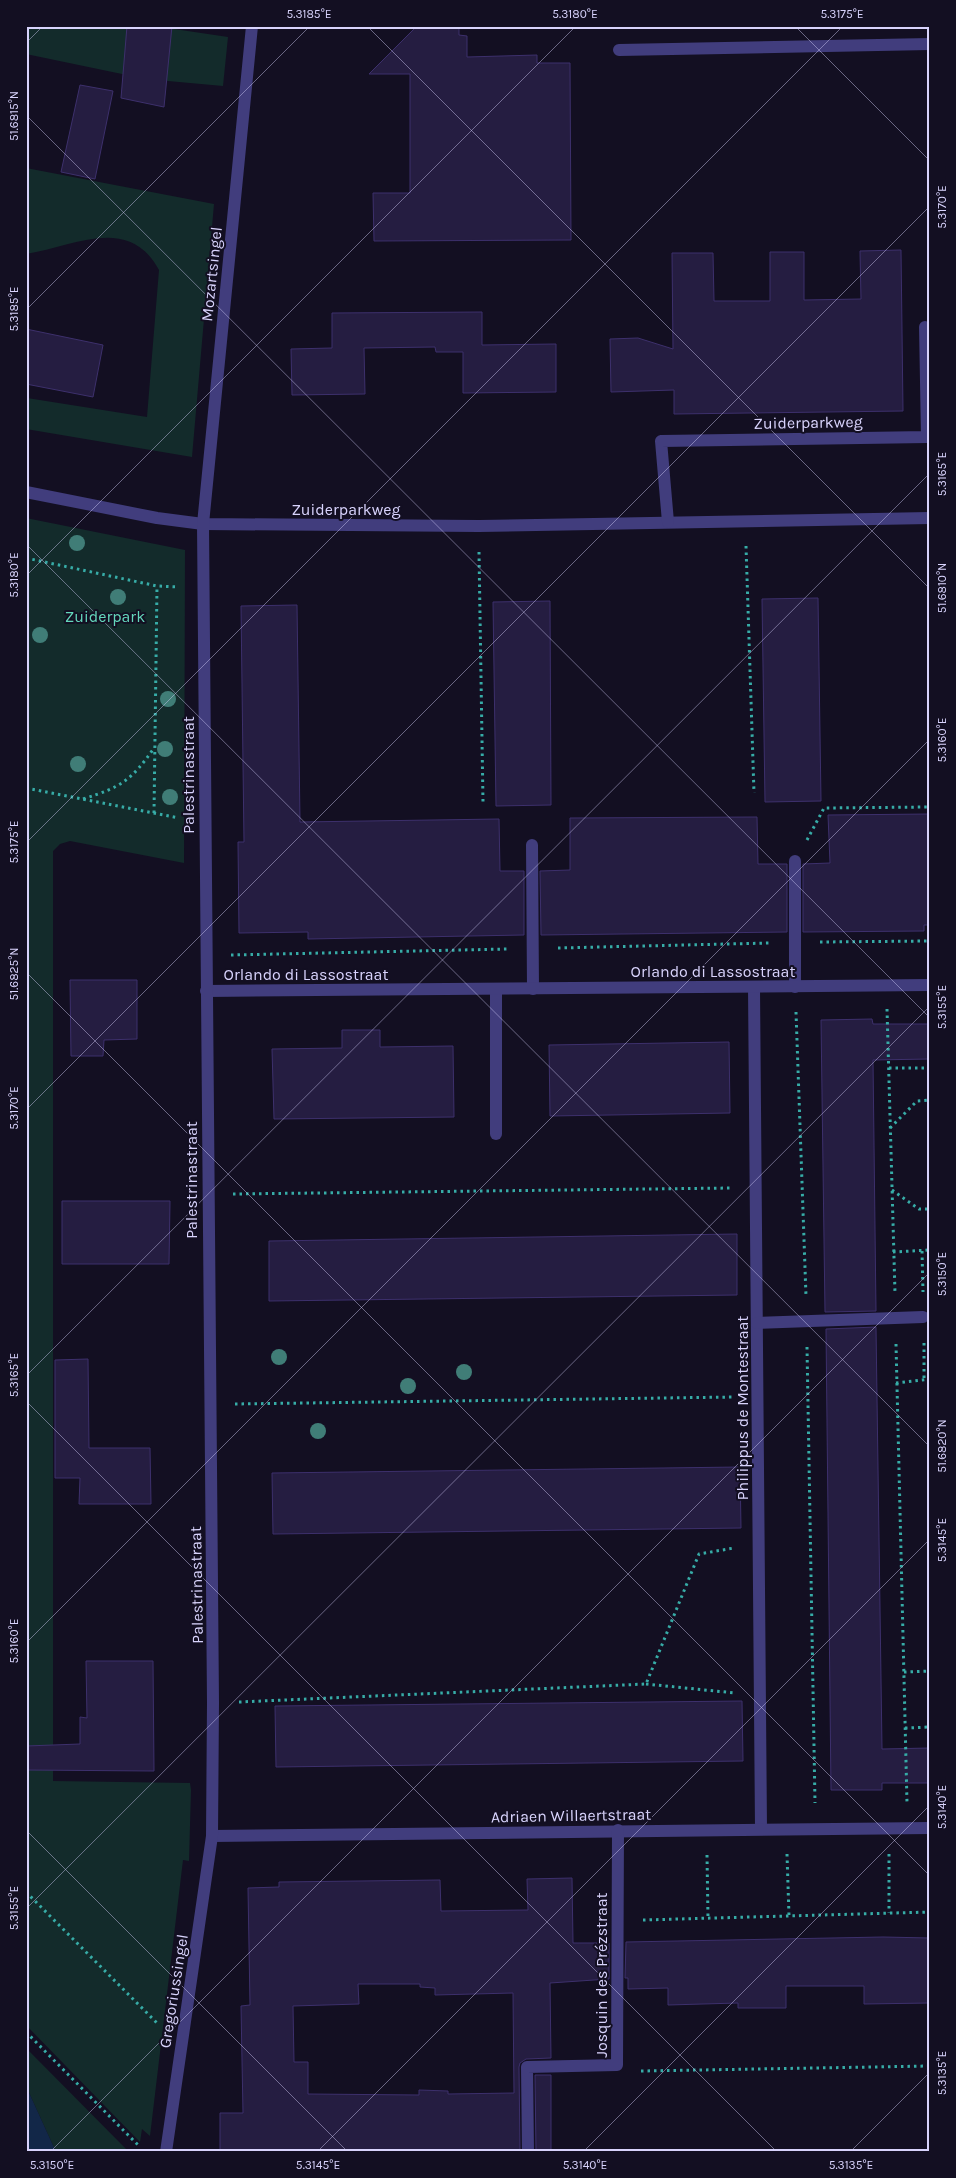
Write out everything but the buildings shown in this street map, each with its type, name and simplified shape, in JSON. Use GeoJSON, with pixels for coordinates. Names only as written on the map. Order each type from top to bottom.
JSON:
{"type":"FeatureCollection","features":[{"type":"Feature","properties":{"kind":"street","name":"Mozartsingel"},"geometry":{"type":"LineString","coordinates":[[203,524],[252,26]]}},
{"type":"Feature","properties":{"kind":"street"},"geometry":{"type":"LineString","coordinates":[[619,50],[930,44]]}},
{"type":"Feature","properties":{"kind":"street","name":"Zuiderparkweg"},"geometry":{"type":"LineString","coordinates":[[668,522],[661,441],[927,437],[925,327]]}},
{"type":"Feature","properties":{"kind":"street","name":"Zuiderparkweg"},"geometry":{"type":"LineString","coordinates":[[26,492],[203,524],[479,526],[930,518]]}},
{"type":"Feature","properties":{"kind":"street","name":"Palestrinastraat"},"geometry":{"type":"LineString","coordinates":[[203,524],[209,1404],[214,1703],[212,1836]]}},
{"type":"Feature","properties":{"kind":"street"},"geometry":{"type":"LineString","coordinates":[[532,845],[533,989]]}},
{"type":"Feature","properties":{"kind":"street"},"geometry":{"type":"LineString","coordinates":[[795,861],[795,987]]}},
{"type":"Feature","properties":{"kind":"street","name":"Orlando di Lassostraat"},"geometry":{"type":"LineString","coordinates":[[206,991],[930,985]]}},
{"type":"Feature","properties":{"kind":"street","name":"Philippus de Montestraat"},"geometry":{"type":"LineString","coordinates":[[754,987],[761,1829]]}},
{"type":"Feature","properties":{"kind":"street"},"geometry":{"type":"LineString","coordinates":[[496,989],[496,1134]]}},
{"type":"Feature","properties":{"kind":"street"},"geometry":{"type":"LineString","coordinates":[[757,1323],[895,1316],[923,1317]]}},
{"type":"Feature","properties":{"kind":"street","name":"Adriaen Willaertstraat"},"geometry":{"type":"LineString","coordinates":[[212,1836],[930,1828]]}},
{"type":"Feature","properties":{"kind":"street","name":"Josquin des Prézstraat"},"geometry":{"type":"LineString","coordinates":[[528,2152],[527,2067],[617,2065],[618,1830]]}},
{"type":"Feature","properties":{"kind":"street","name":"Gregoriussingel"},"geometry":{"type":"LineString","coordinates":[[166,2152],[212,1836]]}},
{"type":"Feature","properties":{"kind":"path"},"geometry":{"type":"LineString","coordinates":[[746,520],[754,793]]}},
{"type":"Feature","properties":{"kind":"path"},"geometry":{"type":"LineString","coordinates":[[479,526],[483,802]]}},
{"type":"Feature","properties":{"kind":"path"},"geometry":{"type":"LineString","coordinates":[[26,558],[156,586],[203,589]]}},
{"type":"Feature","properties":{"kind":"path"},"geometry":{"type":"LineString","coordinates":[[154,813],[156,586]]}},
{"type":"Feature","properties":{"kind":"path"},"geometry":{"type":"LineString","coordinates":[[82,799],[115,789],[138,772],[154,747]]}},
{"type":"Feature","properties":{"kind":"path"},"geometry":{"type":"LineString","coordinates":[[26,788],[204,823]]}},
{"type":"Feature","properties":{"kind":"path"},"geometry":{"type":"LineString","coordinates":[[795,861],[824,808],[930,807]]}},
{"type":"Feature","properties":{"kind":"path"},"geometry":{"type":"LineString","coordinates":[[206,956],[795,942],[930,941]]}},
{"type":"Feature","properties":{"kind":"path"},"geometry":{"type":"LineString","coordinates":[[887,986],[908,1828]]}},
{"type":"Feature","properties":{"kind":"path"},"geometry":{"type":"LineString","coordinates":[[795,987],[806,1320],[815,1829]]}},
{"type":"Feature","properties":{"kind":"path"},"geometry":{"type":"LineString","coordinates":[[889,1068],[930,1068]]}},
{"type":"Feature","properties":{"kind":"path"},"geometry":{"type":"LineString","coordinates":[[890,1128],[917,1101],[930,1100]]}},
{"type":"Feature","properties":{"kind":"path"},"geometry":{"type":"LineString","coordinates":[[208,1194],[756,1188]]}},
{"type":"Feature","properties":{"kind":"path"},"geometry":{"type":"LineString","coordinates":[[892,1189],[918,1209],[930,1209]]}},
{"type":"Feature","properties":{"kind":"path"},"geometry":{"type":"LineString","coordinates":[[893,1252],[930,1250]]}},
{"type":"Feature","properties":{"kind":"path"},"geometry":{"type":"LineString","coordinates":[[896,1383],[930,1380]]}},
{"type":"Feature","properties":{"kind":"path"},"geometry":{"type":"LineString","coordinates":[[209,1404],[758,1397]]}},
{"type":"Feature","properties":{"kind":"path"},"geometry":{"type":"LineString","coordinates":[[646,1684],[699,1554],[758,1544]]}},
{"type":"Feature","properties":{"kind":"path"},"geometry":{"type":"LineString","coordinates":[[904,1672],[930,1671]]}},
{"type":"Feature","properties":{"kind":"path"},"geometry":{"type":"LineString","coordinates":[[214,1703],[646,1684],[760,1695]]}},
{"type":"Feature","properties":{"kind":"path"},"geometry":{"type":"LineString","coordinates":[[905,1728],[930,1727]]}},
{"type":"Feature","properties":{"kind":"path"},"geometry":{"type":"LineString","coordinates":[[888,1828],[889,1914]]}},
{"type":"Feature","properties":{"kind":"path"},"geometry":{"type":"LineString","coordinates":[[786,1829],[789,1916]]}},
{"type":"Feature","properties":{"kind":"path"},"geometry":{"type":"LineString","coordinates":[[707,1830],[708,1918]]}},
{"type":"Feature","properties":{"kind":"path"},"geometry":{"type":"LineString","coordinates":[[26,1892],[181,2047]]}},
{"type":"Feature","properties":{"kind":"path"},"geometry":{"type":"LineString","coordinates":[[618,1920],[930,1912]]}},
{"type":"Feature","properties":{"kind":"path"},"geometry":{"type":"LineString","coordinates":[[26,2032],[144,2152]]}},
{"type":"Feature","properties":{"kind":"path"},"geometry":{"type":"LineString","coordinates":[[617,2065],[633,2072],[930,2066]]}},
{"type":"Feature","properties":{"kind":"green space"},"geometry":{"type":"Polygon","coordinates":[[[26,26],[154,26],[228,37],[223,86],[146,79],[26,54],[26,26]]]}},
{"type":"Feature","properties":{"kind":"green space"},"geometry":{"type":"Polygon","coordinates":[[[26,168],[214,204],[192,457],[26,429],[27,398],[147,417],[159,270],[147,253],[132,243],[116,238],[81,241],[26,254],[26,168]]]}},
{"type":"Feature","properties":{"kind":"green space","name":"Zuiderpark"},"geometry":{"type":"Polygon","coordinates":[[[26,518],[185,550],[184,863],[70,841],[60,844],[53,851],[53,1781],[190,1783],[191,1790],[189,1861],[183,1860],[150,2136],[142,2129],[140,2142],[26,2025],[26,518]]]}},
{"type":"Feature","properties":{"kind":"green space"},"geometry":{"type":"Polygon","coordinates":[[[26,2048],[129,2152],[56,2152],[26,2086],[26,2048]]]}},
{"type":"Feature","properties":{"kind":"water"},"geometry":{"type":"Polygon","coordinates":[[[26,2086],[56,2152],[26,2152],[26,2086]]]}}]}
